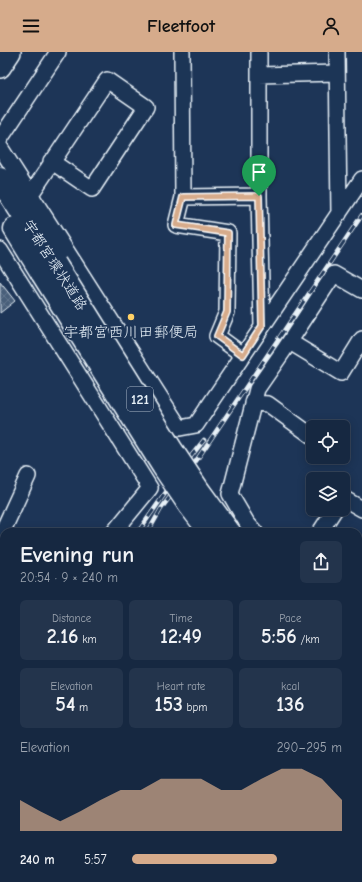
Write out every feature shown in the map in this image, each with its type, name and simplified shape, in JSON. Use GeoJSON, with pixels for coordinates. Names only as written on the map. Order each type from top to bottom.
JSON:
{"type":"FeatureCollection","features":[{"type":"Feature","properties":{"kind":"highway","name":"宇都宮環状道路"},"geometry":{"type":"LineString","coordinates":[[0,179],[48,268],[163,466],[207,528]]}},
{"type":"Feature","properties":{"kind":"highway","name":"宇都宮環状道路"},"geometry":{"type":"LineString","coordinates":[[0,205],[48,268],[198,490],[227,528]]}},
{"type":"Feature","properties":{"kind":"street"},"geometry":{"type":"LineString","coordinates":[[0,67],[10,52]]}},
{"type":"Feature","properties":{"kind":"street"},"geometry":{"type":"LineString","coordinates":[[0,139],[58,52]]}},
{"type":"Feature","properties":{"kind":"street"},"geometry":{"type":"LineString","coordinates":[[182,52],[183,197],[176,225],[228,233],[227,312],[217,336],[243,355]]}},
{"type":"Feature","properties":{"kind":"street"},"geometry":{"type":"LineString","coordinates":[[259,52],[259,196],[262,326]]}},
{"type":"Feature","properties":{"kind":"street"},"geometry":{"type":"LineString","coordinates":[[337,52],[339,214]]}},
{"type":"Feature","properties":{"kind":"street"},"geometry":{"type":"LineString","coordinates":[[259,75],[337,73]]}},
{"type":"Feature","properties":{"kind":"street"},"geometry":{"type":"LineString","coordinates":[[31,194],[51,161],[107,80],[146,107],[92,189],[51,161]]}},
{"type":"Feature","properties":{"kind":"street"},"geometry":{"type":"LineString","coordinates":[[0,147],[180,428],[196,425],[362,179]]}},
{"type":"Feature","properties":{"kind":"street"},"geometry":{"type":"LineString","coordinates":[[183,197],[259,196]]}},
{"type":"Feature","properties":{"kind":"street"},"geometry":{"type":"LineString","coordinates":[[0,250],[150,488],[117,528]]}},
{"type":"Feature","properties":{"kind":"street"},"geometry":{"type":"LineString","coordinates":[[251,528],[230,494],[257,389],[290,342],[334,274],[362,290]]}},
{"type":"Feature","properties":{"kind":"street"},"geometry":{"type":"LineString","coordinates":[[290,342],[341,373],[362,339]]}},
{"type":"Feature","properties":{"kind":"street"},"geometry":{"type":"LineString","coordinates":[[253,403],[268,404],[306,432]]}},
{"type":"Feature","properties":{"kind":"street"},"geometry":{"type":"LineString","coordinates":[[4,528],[28,476]]}},
{"type":"Feature","properties":{"kind":"street"},"geometry":{"type":"LineString","coordinates":[[350,502],[362,509]]}},
{"type":"Feature","properties":{"kind":"street"},"geometry":{"type":"LineString","coordinates":[[323,528],[330,516]]}},
{"type":"Feature","properties":{"kind":"building"},"geometry":{"type":"Polygon","coordinates":[[[0,282],[15,301],[0,313],[0,282]]]}},
{"type":"Feature","properties":{"kind":"tunnel"},"geometry":{"type":"LineString","coordinates":[[199,528],[230,494]]}},
{"type":"Feature","properties":{"kind":"railway"},"geometry":{"type":"LineString","coordinates":[[150,528],[161,509],[196,461],[362,215]]}},
{"type":"Feature","properties":{"kind":"railway"},"geometry":{"type":"LineString","coordinates":[[141,528],[204,440]]}},
{"type":"Feature","properties":{"kind":"place","name":"宇都宮西川田郵便局"},"geometry":{"type":"Point","coordinates":[131,317]}},
{"type":"Feature","properties":{"kind":"route"},"geometry":{"type":"LineString","coordinates":[[259,196],[262,326],[243,355],[217,336],[227,312],[228,233],[176,225],[183,197],[259,196]]}}]}
